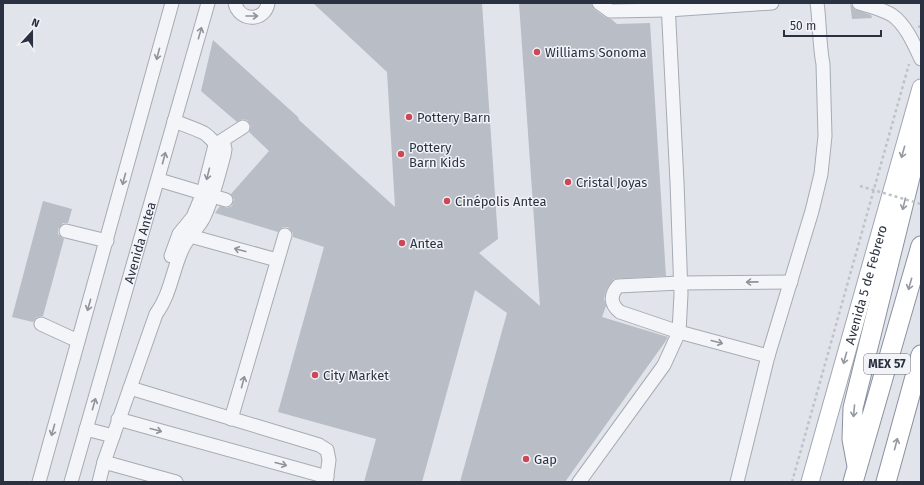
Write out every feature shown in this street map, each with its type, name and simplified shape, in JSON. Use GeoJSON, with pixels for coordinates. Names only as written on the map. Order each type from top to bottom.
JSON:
{"type":"FeatureCollection","features":[{"type":"Feature","properties":{"kind":"highway"},"geometry":{"type":"LineString","coordinates":[[855,474],[852,439],[853,408],[915,157],[921,110]]}},
{"type":"Feature","properties":{"kind":"highway","name":"MEX 57"},"geometry":{"type":"LineString","coordinates":[[855,474],[921,246]]}},
{"type":"Feature","properties":{"kind":"highway","name":"MEX 57"},"geometry":{"type":"LineString","coordinates":[[886,482],[921,355]]}},
{"type":"Feature","properties":{"kind":"main road","name":"Avenida 5 de Febrero"},"geometry":{"type":"LineString","coordinates":[[810,482],[921,88]]}},
{"type":"Feature","properties":{"kind":"street"},"geometry":{"type":"LineString","coordinates":[[39,482],[172,3]]}},
{"type":"Feature","properties":{"kind":"street","name":"Avenida Antea"},"geometry":{"type":"LineString","coordinates":[[71,482],[208,3]]}},
{"type":"Feature","properties":{"kind":"street"},"geometry":{"type":"LineString","coordinates":[[235,3],[238,12],[251,18],[264,14],[268,8],[268,3]]}},
{"type":"Feature","properties":{"kind":"street"},"geometry":{"type":"LineString","coordinates":[[599,3],[610,11],[772,3]]}},
{"type":"Feature","properties":{"kind":"street"},"geometry":{"type":"LineString","coordinates":[[736,482],[768,356],[791,282],[820,174],[825,136],[823,64],[817,3]]}},
{"type":"Feature","properties":{"kind":"street"},"geometry":{"type":"LineString","coordinates":[[859,3],[874,7],[892,16],[905,29],[921,59]]}},
{"type":"Feature","properties":{"kind":"street"},"geometry":{"type":"LineString","coordinates":[[579,482],[664,365],[679,332],[680,283],[678,182],[668,7]]}},
{"type":"Feature","properties":{"kind":"street"},"geometry":{"type":"LineString","coordinates":[[174,121],[204,134],[221,145]]}},
{"type":"Feature","properties":{"kind":"street"},"geometry":{"type":"LineString","coordinates":[[99,482],[118,420],[156,314],[167,296],[181,251],[184,235],[202,220],[214,196],[221,145],[243,127]]}},
{"type":"Feature","properties":{"kind":"street"},"geometry":{"type":"LineString","coordinates":[[158,180],[214,196]]}},
{"type":"Feature","properties":{"kind":"street"},"geometry":{"type":"LineString","coordinates":[[66,231],[107,241]]}},
{"type":"Feature","properties":{"kind":"street"},"geometry":{"type":"LineString","coordinates":[[184,235],[277,260]]}},
{"type":"Feature","properties":{"kind":"street"},"geometry":{"type":"LineString","coordinates":[[231,419],[285,235]]}},
{"type":"Feature","properties":{"kind":"street"},"geometry":{"type":"LineString","coordinates":[[768,356],[679,332],[620,312],[615,308],[612,302],[614,291],[618,286],[680,283],[791,282]]}},
{"type":"Feature","properties":{"kind":"street"},"geometry":{"type":"LineString","coordinates":[[41,324],[78,341]]}},
{"type":"Feature","properties":{"kind":"street"},"geometry":{"type":"LineString","coordinates":[[118,420],[327,479],[329,460],[327,450],[319,445],[130,388]]}},
{"type":"Feature","properties":{"kind":"street"},"geometry":{"type":"LineString","coordinates":[[86,429],[113,436]]}},
{"type":"Feature","properties":{"kind":"street"},"geometry":{"type":"LineString","coordinates":[[104,462],[176,482]]}},
{"type":"Feature","properties":{"kind":"path"},"geometry":{"type":"LineString","coordinates":[[792,482],[921,21]]}},
{"type":"Feature","properties":{"kind":"path"},"geometry":{"type":"LineString","coordinates":[[860,186],[921,204]]}},
{"type":"Feature","properties":{"kind":"building","name":"Antea"},"geometry":{"type":"Polygon","coordinates":[[[313,3],[482,3],[498,239],[479,253],[540,306],[519,3],[591,3],[594,9],[617,24],[650,23],[666,276],[614,279],[606,290],[604,299],[606,306],[602,317],[668,337],[565,482],[460,482],[507,313],[475,290],[422,482],[364,482],[376,439],[278,412],[324,247],[293,237],[293,233],[288,227],[283,227],[278,232],[215,213],[220,206],[227,208],[232,206],[234,199],[231,194],[269,151],[249,132],[251,126],[247,120],[242,119],[237,122],[201,91],[213,40],[395,207],[387,72],[313,3]]]}},
{"type":"Feature","properties":{"kind":"building"},"geometry":{"type":"Polygon","coordinates":[[[850,3],[854,9],[871,15],[872,18],[852,19],[850,3]]]}},
{"type":"Feature","properties":{"kind":"building"},"geometry":{"type":"Polygon","coordinates":[[[43,201],[72,209],[68,223],[63,223],[58,229],[58,234],[64,239],[43,316],[37,317],[33,322],[12,317],[43,201]]]}},
{"type":"Feature","properties":{"kind":"place","name":"Williams Sonoma"},"geometry":{"type":"Point","coordinates":[537,52]}},
{"type":"Feature","properties":{"kind":"place","name":"Pottery Barn"},"geometry":{"type":"Point","coordinates":[409,117]}},
{"type":"Feature","properties":{"kind":"place","name":"Pottery Barn Kids"},"geometry":{"type":"Point","coordinates":[401,154]}},
{"type":"Feature","properties":{"kind":"place","name":"Cristal Joyas"},"geometry":{"type":"Point","coordinates":[568,182]}},
{"type":"Feature","properties":{"kind":"place","name":"Cinépolis Antea"},"geometry":{"type":"Point","coordinates":[447,201]}},
{"type":"Feature","properties":{"kind":"place","name":"Antea"},"geometry":{"type":"Point","coordinates":[402,243]}},
{"type":"Feature","properties":{"kind":"place","name":"City Market"},"geometry":{"type":"Point","coordinates":[315,375]}},
{"type":"Feature","properties":{"kind":"place","name":"Gap"},"geometry":{"type":"Point","coordinates":[526,459]}}]}
